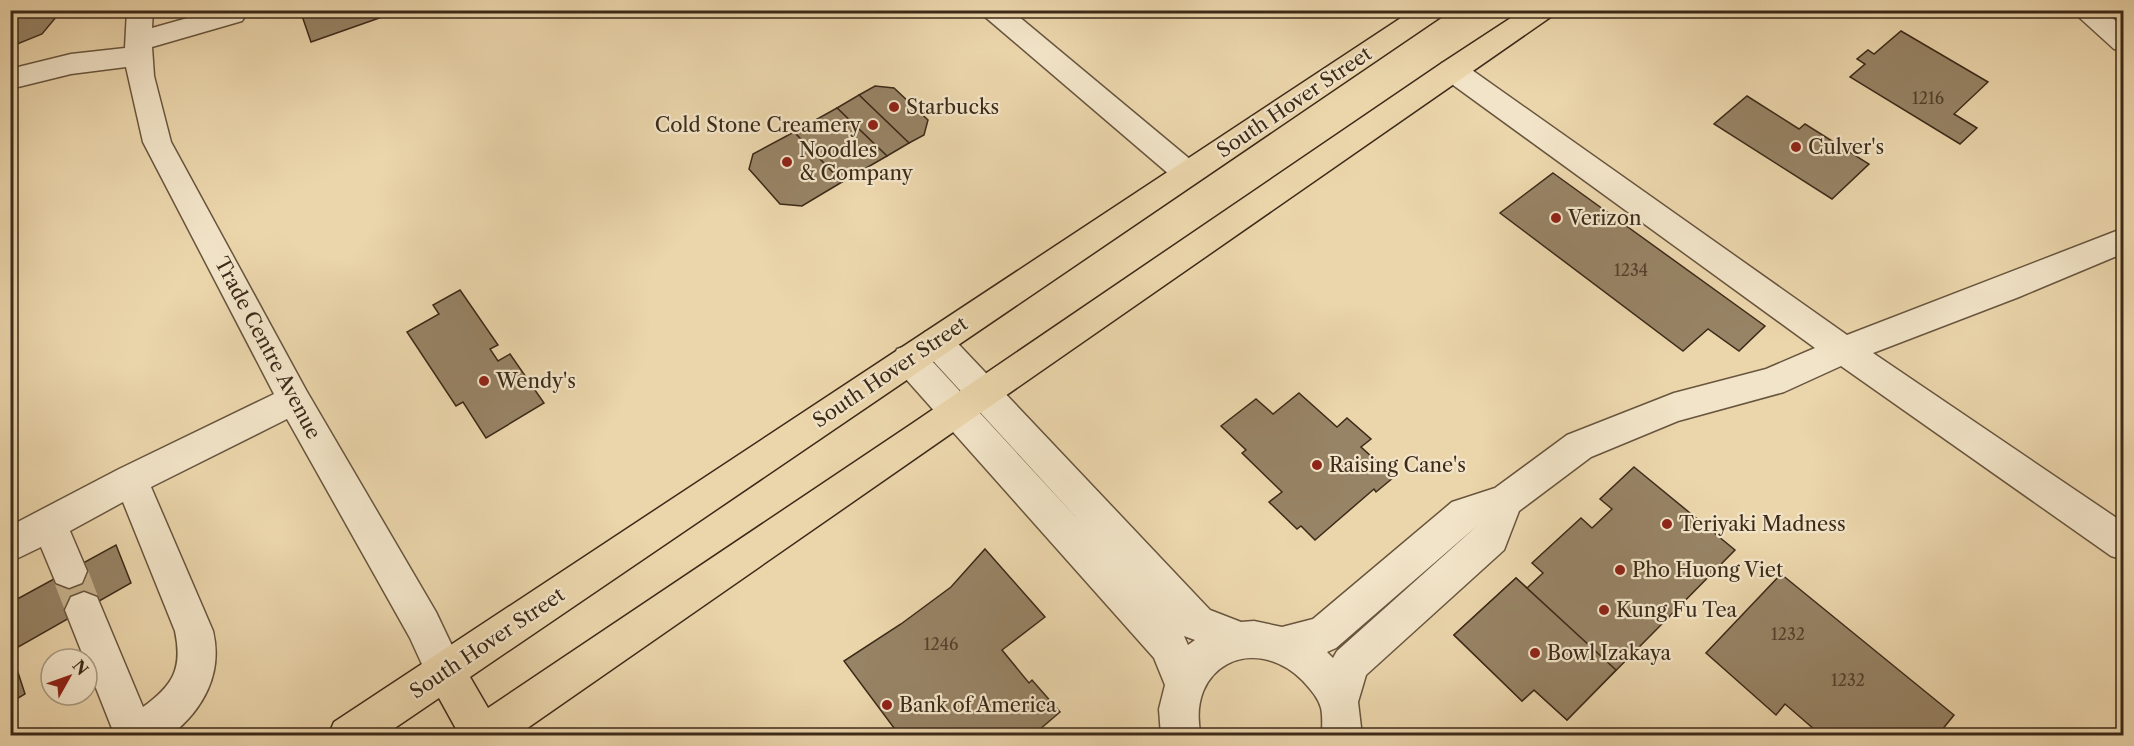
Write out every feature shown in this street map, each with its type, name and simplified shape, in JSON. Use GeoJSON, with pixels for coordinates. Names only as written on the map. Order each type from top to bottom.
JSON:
{"type":"FeatureCollection","features":[{"type":"Feature","properties":{"kind":"main road","name":"South Hover Street"},"geometry":{"type":"LineString","coordinates":[[348,735],[1433,10]]}},
{"type":"Feature","properties":{"kind":"main road"},"geometry":{"type":"LineString","coordinates":[[445,671],[481,735],[1543,10]]}},
{"type":"Feature","properties":{"kind":"street"},"geometry":{"type":"LineString","coordinates":[[993,10],[1187,173]]}},
{"type":"Feature","properties":{"kind":"street"},"geometry":{"type":"LineString","coordinates":[[2084,10],[2124,42]]}},
{"type":"Feature","properties":{"kind":"street"},"geometry":{"type":"LineString","coordinates":[[10,79],[71,64],[138,36],[233,15]]}},
{"type":"Feature","properties":{"kind":"street","name":"Trade Centre Avenue"},"geometry":{"type":"LineString","coordinates":[[138,36],[144,101],[157,142],[294,400],[423,625],[445,671]]}},
{"type":"Feature","properties":{"kind":"street"},"geometry":{"type":"LineString","coordinates":[[1452,70],[1844,350],[2124,544]]}},
{"type":"Feature","properties":{"kind":"street"},"geometry":{"type":"LineString","coordinates":[[1285,644],[1323,636],[1465,513],[1505,501],[1579,446],[1674,408],[1772,382],[1844,350],[2008,288],[2124,240]]}},
{"type":"Feature","properties":{"kind":"street"},"geometry":{"type":"LineString","coordinates":[[922,350],[970,402],[1197,623],[1240,640]]}},
{"type":"Feature","properties":{"kind":"street"},"geometry":{"type":"LineString","coordinates":[[10,545],[131,480],[294,400]]}},
{"type":"Feature","properties":{"kind":"street"},"geometry":{"type":"LineString","coordinates":[[970,402],[1169,646],[1184,686]]}},
{"type":"Feature","properties":{"kind":"street"},"geometry":{"type":"LineString","coordinates":[[84,610],[135,735],[167,715],[181,700],[194,679],[199,654],[194,631],[131,480]]}},
{"type":"Feature","properties":{"kind":"street"},"geometry":{"type":"LineString","coordinates":[[1340,718],[1350,664],[1491,538],[1505,501]]}},
{"type":"Feature","properties":{"kind":"street"},"geometry":{"type":"LineString","coordinates":[[49,524],[69,571]]}},
{"type":"Feature","properties":{"kind":"street"},"geometry":{"type":"LineString","coordinates":[[1181,735],[1178,713],[1179,695],[1190,670],[1209,651],[1240,640],[1260,639],[1285,644],[1308,658],[1326,677],[1340,718]]}},
{"type":"Feature","properties":{"kind":"building"},"geometry":{"type":"Polygon","coordinates":[[[10,10],[62,10],[42,34],[10,47],[10,10]]]}},
{"type":"Feature","properties":{"kind":"building"},"geometry":{"type":"Polygon","coordinates":[[[300,10],[402,10],[311,42],[300,10]]]}},
{"type":"Feature","properties":{"kind":"building"},"geometry":{"type":"Polygon","coordinates":[[[1901,31],[1988,82],[1954,114],[1977,128],[1960,144],[1850,77],[1865,64],[1857,59],[1868,50],[1874,54],[1901,31]]]}},
{"type":"Feature","properties":{"kind":"building","name":"Starbucks"},"geometry":{"type":"Polygon","coordinates":[[[875,86],[894,88],[928,120],[924,135],[909,143],[859,95],[875,86]]]}},
{"type":"Feature","properties":{"kind":"building","name":"Cold Stone Creamery"},"geometry":{"type":"Polygon","coordinates":[[[859,95],[909,143],[887,156],[837,108],[859,95]]]}},
{"type":"Feature","properties":{"kind":"building","name":"Culver's"},"geometry":{"type":"Polygon","coordinates":[[[1747,96],[1799,129],[1805,124],[1869,164],[1832,199],[1714,124],[1747,96]]]}},
{"type":"Feature","properties":{"kind":"building"},"geometry":{"type":"Polygon","coordinates":[[[837,108],[887,156],[842,182],[794,132],[837,108]]]}},
{"type":"Feature","properties":{"kind":"building","name":"Noodles & Company"},"geometry":{"type":"Polygon","coordinates":[[[794,132],[842,182],[802,206],[780,204],[749,169],[753,154],[794,132]]]}},
{"type":"Feature","properties":{"kind":"building"},"geometry":{"type":"Polygon","coordinates":[[[1553,173],[1765,326],[1739,351],[1708,329],[1683,351],[1500,213],[1553,173]]]}},
{"type":"Feature","properties":{"kind":"building","name":"Wendy's"},"geometry":{"type":"Polygon","coordinates":[[[460,290],[498,345],[490,349],[498,361],[510,354],[544,403],[486,438],[463,402],[456,406],[407,332],[439,314],[433,305],[460,290]]]}},
{"type":"Feature","properties":{"kind":"building","name":"Raising Cane's"},"geometry":{"type":"Polygon","coordinates":[[[1299,393],[1337,427],[1347,418],[1371,439],[1361,447],[1394,477],[1376,492],[1374,489],[1315,540],[1301,526],[1297,529],[1269,502],[1282,492],[1242,453],[1246,450],[1221,426],[1256,399],[1273,414],[1299,393]]]}},
{"type":"Feature","properties":{"kind":"building"},"geometry":{"type":"Polygon","coordinates":[[[1634,467],[1735,550],[1567,720],[1534,690],[1522,701],[1454,635],[1516,578],[1527,588],[1543,573],[1532,563],[1581,518],[1592,528],[1612,509],[1600,499],[1634,467]]]}},
{"type":"Feature","properties":{"kind":"building"},"geometry":{"type":"Polygon","coordinates":[[[116,545],[131,583],[11,651],[25,694],[10,703],[10,603],[116,545]]]}},
{"type":"Feature","properties":{"kind":"building"},"geometry":{"type":"Polygon","coordinates":[[[985,549],[1045,617],[1002,650],[1029,683],[1032,680],[1060,712],[1032,736],[900,736],[844,661],[901,624],[951,587],[985,549]]]}},
{"type":"Feature","properties":{"kind":"building"},"geometry":{"type":"Polygon","coordinates":[[[1781,574],[1954,715],[1937,736],[1822,736],[1785,704],[1776,715],[1706,653],[1781,574]]]}},
{"type":"Feature","properties":{"kind":"building","name":"Bowl Izakaya"},"geometry":{"type":"Polygon","coordinates":[[[1516,578],[1616,670],[1567,720],[1534,690],[1522,701],[1454,635],[1516,578]]]}},
{"type":"Feature","properties":{"kind":"tunnel"},"geometry":{"type":"LineString","coordinates":[[69,571],[84,610]]}},
{"type":"Feature","properties":{"kind":"place","name":"Starbucks"},"geometry":{"type":"Point","coordinates":[894,107]}},
{"type":"Feature","properties":{"kind":"place","name":"Cold Stone Creamery"},"geometry":{"type":"Point","coordinates":[873,125]}},
{"type":"Feature","properties":{"kind":"place","name":"Culver's"},"geometry":{"type":"Point","coordinates":[1796,147]}},
{"type":"Feature","properties":{"kind":"place","name":"Noodles & Company"},"geometry":{"type":"Point","coordinates":[787,162]}},
{"type":"Feature","properties":{"kind":"place","name":"Verizon"},"geometry":{"type":"Point","coordinates":[1556,218]}},
{"type":"Feature","properties":{"kind":"place","name":"Wendy's"},"geometry":{"type":"Point","coordinates":[484,381]}},
{"type":"Feature","properties":{"kind":"place","name":"Raising Cane's"},"geometry":{"type":"Point","coordinates":[1317,465]}},
{"type":"Feature","properties":{"kind":"place","name":"Teriyaki Madness"},"geometry":{"type":"Point","coordinates":[1667,524]}},
{"type":"Feature","properties":{"kind":"place","name":"Pho Huong Viet"},"geometry":{"type":"Point","coordinates":[1620,570]}},
{"type":"Feature","properties":{"kind":"place","name":"Kung Fu Tea"},"geometry":{"type":"Point","coordinates":[1604,610]}},
{"type":"Feature","properties":{"kind":"place","name":"Bowl Izakaya"},"geometry":{"type":"Point","coordinates":[1535,653]}},
{"type":"Feature","properties":{"kind":"place","name":"Bank of America"},"geometry":{"type":"Point","coordinates":[887,705]}}]}
